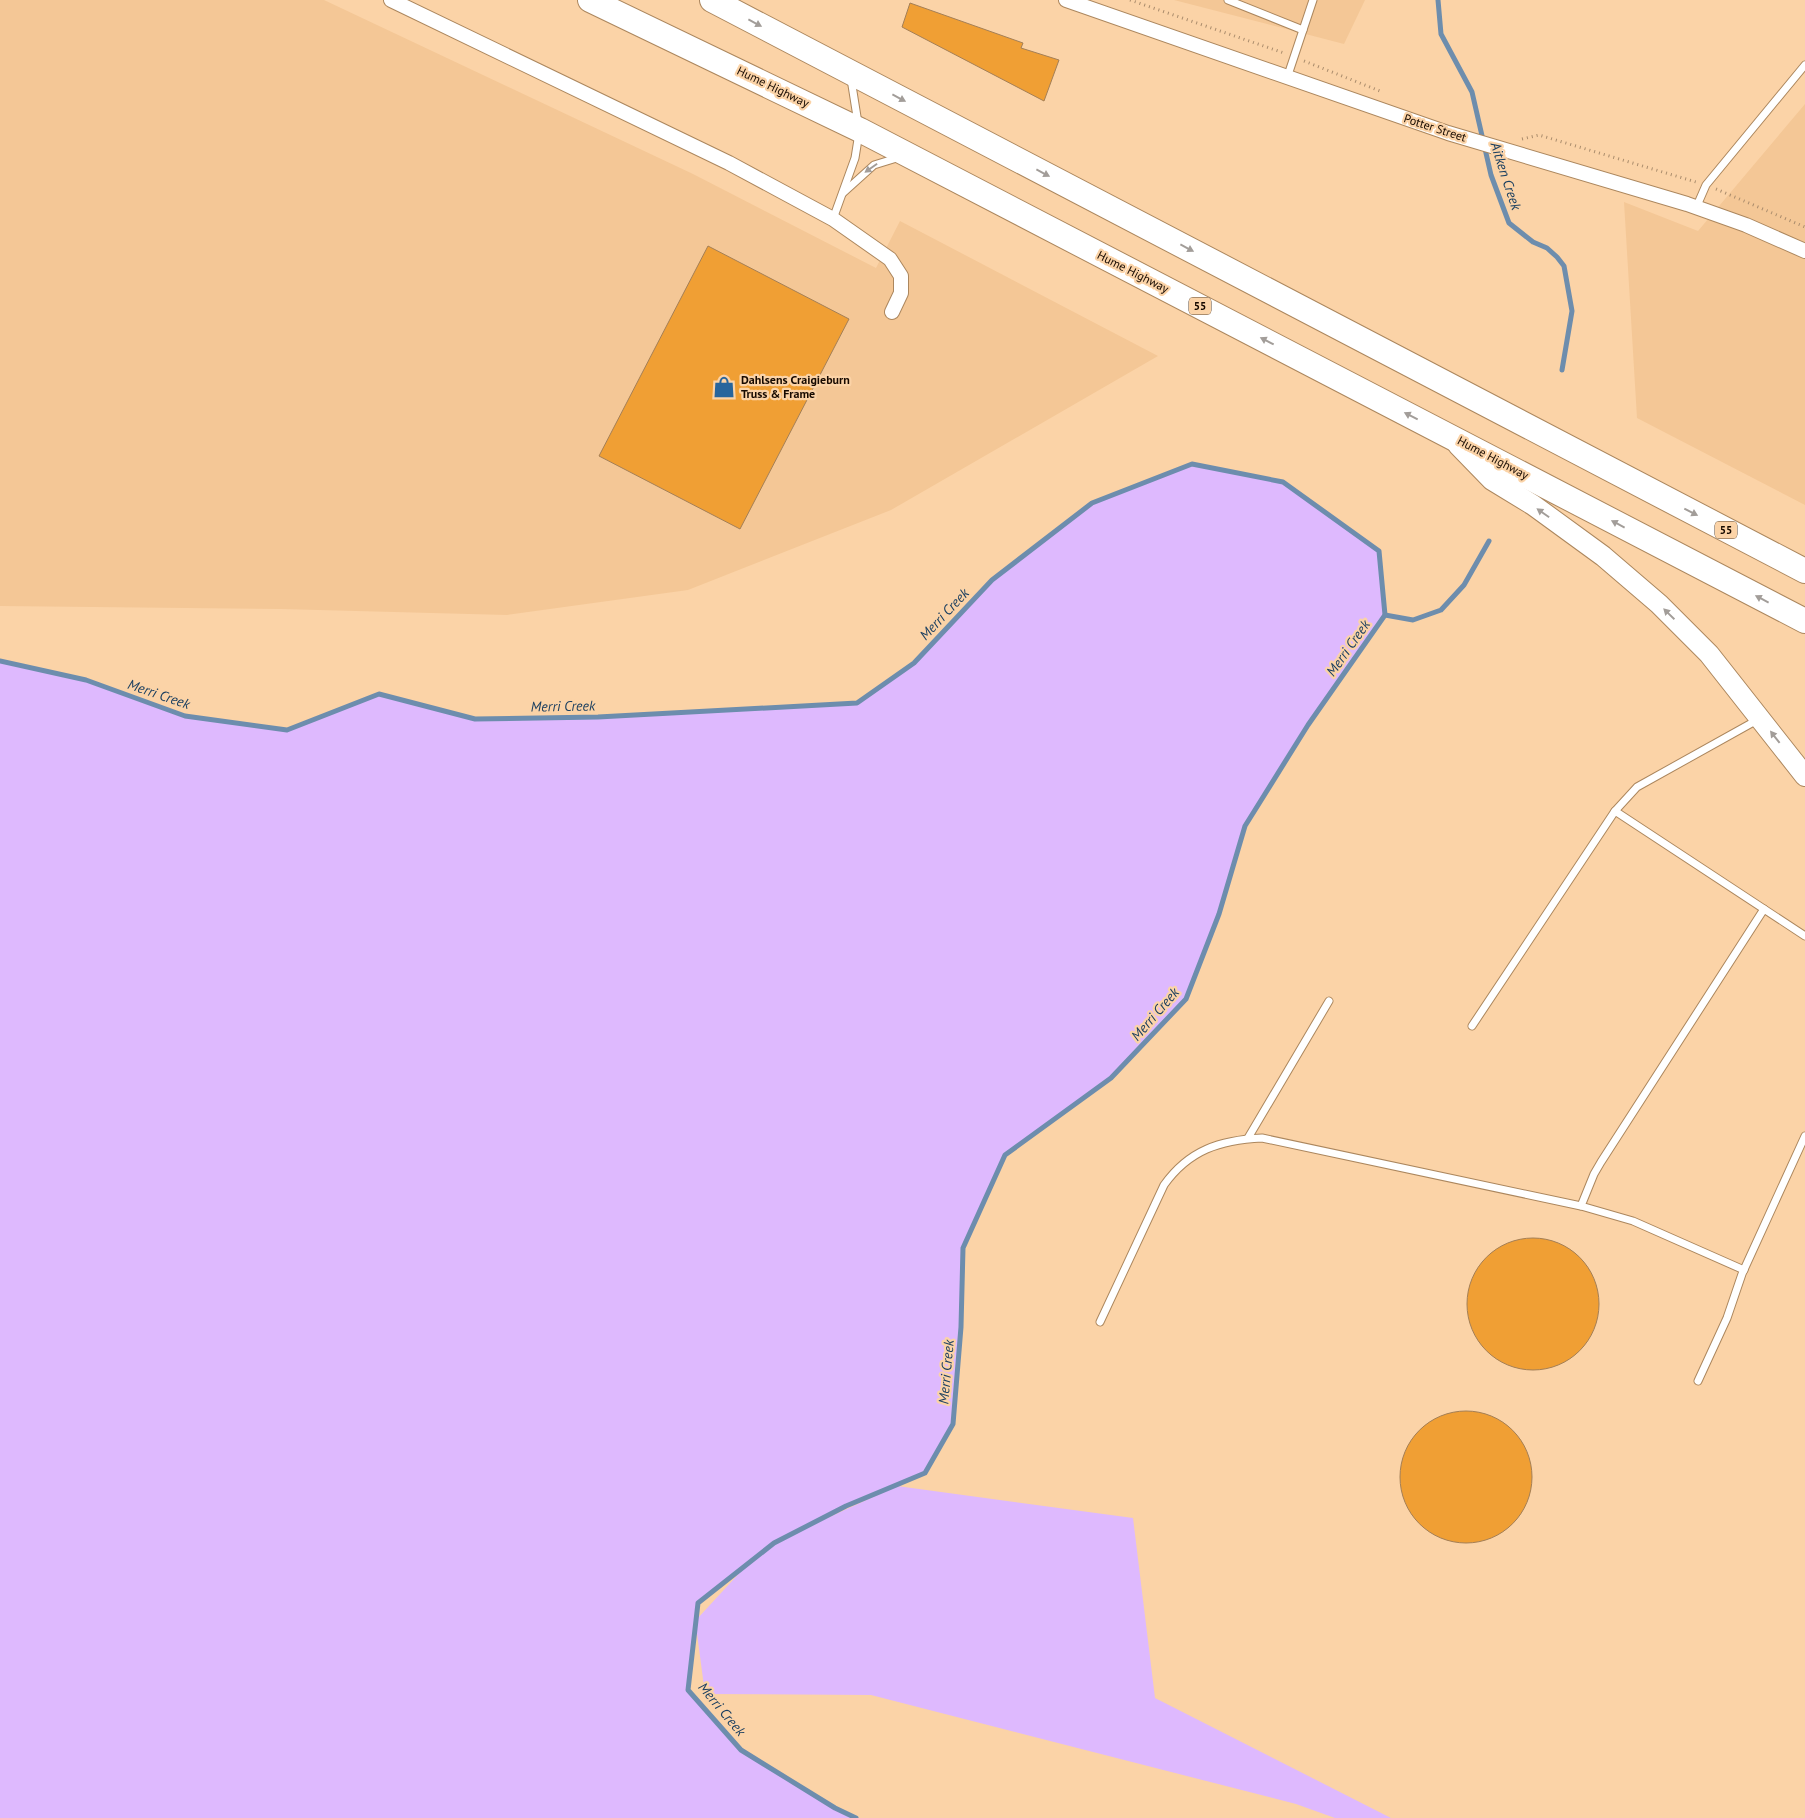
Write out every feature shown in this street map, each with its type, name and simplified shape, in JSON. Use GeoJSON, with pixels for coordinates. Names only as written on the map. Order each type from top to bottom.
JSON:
{"type":"FeatureCollection","features":[{"type":"Feature","properties":{"kind":"highway","name":"Hume Highway"},"geometry":{"type":"LineString","coordinates":[[590,0],[908,154],[1805,621]]}},
{"type":"Feature","properties":{"kind":"highway","name":"55"},"geometry":{"type":"LineString","coordinates":[[712,0],[1805,571]]}},
{"type":"Feature","properties":{"kind":"main road"},"geometry":{"type":"LineString","coordinates":[[1449,436],[1492,480],[1571,532],[1644,590],[1709,654],[1805,776]]}},
{"type":"Feature","properties":{"kind":"street"},"geometry":{"type":"LineString","coordinates":[[391,0],[729,163],[833,219],[890,259],[900,276],[901,293],[892,312]]}},
{"type":"Feature","properties":{"kind":"street","name":"Potter Street"},"geometry":{"type":"LineString","coordinates":[[1074,1],[1286,78],[1448,133],[1746,225],[1805,251]]}},
{"type":"Feature","properties":{"kind":"lane"},"geometry":{"type":"LineString","coordinates":[[1228,0],[1303,30]]}},
{"type":"Feature","properties":{"kind":"lane"},"geometry":{"type":"LineString","coordinates":[[1286,78],[1314,0]]}},
{"type":"Feature","properties":{"kind":"lane"},"geometry":{"type":"LineString","coordinates":[[1696,208],[1706,185],[1805,65]]}},
{"type":"Feature","properties":{"kind":"lane"},"geometry":{"type":"LineString","coordinates":[[833,219],[855,158],[860,130],[850,72]]}},
{"type":"Feature","properties":{"kind":"lane"},"geometry":{"type":"LineString","coordinates":[[842,195],[874,165],[908,154]]}},
{"type":"Feature","properties":{"kind":"lane"},"geometry":{"type":"LineString","coordinates":[[1472,1026],[1615,811],[1637,787],[1760,719]]}},
{"type":"Feature","properties":{"kind":"lane"},"geometry":{"type":"LineString","coordinates":[[1615,811],[1805,936]]}},
{"type":"Feature","properties":{"kind":"lane"},"geometry":{"type":"LineString","coordinates":[[1581,1206],[1601,1162],[1764,909]]}},
{"type":"Feature","properties":{"kind":"lane"},"geometry":{"type":"LineString","coordinates":[[1248,1138],[1329,1002]]}},
{"type":"Feature","properties":{"kind":"lane"},"geometry":{"type":"LineString","coordinates":[[1698,1382],[1727,1318],[1744,1270],[1805,1136]]}},
{"type":"Feature","properties":{"kind":"lane"},"geometry":{"type":"LineString","coordinates":[[1100,1322],[1155,1202],[1172,1174],[1185,1162],[1205,1149],[1222,1142],[1248,1138],[1262,1138],[1306,1146],[1581,1206],[1633,1221],[1744,1270]]}},
{"type":"Feature","properties":{"kind":"path"},"geometry":{"type":"LineString","coordinates":[[1516,140],[1539,135],[1706,185],[1805,227]]}},
{"type":"Feature","properties":{"kind":"shaded area"},"geometry":{"type":"Polygon","coordinates":[[[0,0],[324,0],[693,174],[876,268],[900,221],[1158,356],[891,510],[688,590],[507,615],[281,609],[0,606],[0,0]]]}},
{"type":"Feature","properties":{"kind":"shaded area"},"geometry":{"type":"Polygon","coordinates":[[[1174,0],[1365,0],[1344,44],[1174,0]]]}},
{"type":"Feature","properties":{"kind":"shaded area"},"geometry":{"type":"Polygon","coordinates":[[[1805,104],[1805,505],[1637,418],[1624,202],[1698,231],[1805,104]]]}},
{"type":"Feature","properties":{"kind":"shaded area"},"geometry":{"type":"Polygon","coordinates":[[[1192,464],[1283,482],[1379,551],[1385,615],[1308,725],[1245,826],[1219,914],[1186,999],[1111,1078],[1005,1155],[963,1248],[961,1327],[953,1424],[925,1473],[846,1506],[801,1530],[897,1486],[1133,1518],[1155,1698],[1391,1818],[1335,1818],[1296,1804],[871,1695],[705,1694],[696,1626],[688,1690],[741,1750],[835,1808],[856,1818],[0,1818],[0,661],[86,680],[185,716],[287,730],[379,694],[475,719],[598,717],[856,703],[914,663],[992,580],[1092,503],[1192,464]],[[744,1568],[698,1603],[697,1619],[744,1568]]]}},
{"type":"Feature","properties":{"kind":"building"},"geometry":{"type":"Polygon","coordinates":[[[910,3],[1023,43],[1021,48],[1059,60],[1044,101],[902,27],[910,3]]]}},
{"type":"Feature","properties":{"kind":"building","name":"Dahlsens Craigieburn Truss & Frame"},"geometry":{"type":"Polygon","coordinates":[[[708,246],[849,319],[740,529],[599,456],[708,246]]]}},
{"type":"Feature","properties":{"kind":"building"},"geometry":{"type":"Polygon","coordinates":[[[1533,1238],[1558,1243],[1579,1258],[1594,1279],[1599,1304],[1594,1329],[1579,1350],[1558,1365],[1533,1370],[1508,1365],[1487,1350],[1472,1329],[1467,1304],[1472,1279],[1487,1258],[1508,1243],[1533,1238]]]}},
{"type":"Feature","properties":{"kind":"building"},"geometry":{"type":"Polygon","coordinates":[[[1466,1411],[1491,1416],[1502,1422],[1512,1431],[1521,1441],[1527,1452],[1532,1477],[1527,1502],[1521,1513],[1512,1523],[1502,1532],[1491,1538],[1466,1543],[1441,1538],[1430,1532],[1420,1523],[1411,1513],[1405,1502],[1400,1477],[1405,1452],[1411,1441],[1420,1431],[1430,1422],[1441,1416],[1466,1411]]]}},
{"type":"Feature","properties":{"kind":"waterway","name":"Aitken Creek"},"geometry":{"type":"LineString","coordinates":[[1438,0],[1441,34],[1472,92],[1491,175],[1509,223],[1533,242],[1547,248],[1564,266],[1572,311],[1562,370]]}},
{"type":"Feature","properties":{"kind":"waterway","name":"Merri Creek"},"geometry":{"type":"LineString","coordinates":[[0,661],[86,680],[185,716],[287,730],[379,694],[475,719],[598,717],[857,703],[914,663],[992,580],[1092,503],[1192,464],[1283,482],[1379,551],[1385,615],[1308,725],[1245,826],[1219,914],[1186,999],[1111,1078],[1005,1155],[963,1248],[961,1327],[953,1424],[925,1473],[846,1506],[774,1543],[698,1603],[688,1690],[741,1750],[835,1808],[856,1818]]}},
{"type":"Feature","properties":{"kind":"waterway","name":"Aitken Creek"},"geometry":{"type":"LineString","coordinates":[[1385,615],[1413,620],[1441,610],[1464,585],[1489,541]]}},
{"type":"Feature","properties":{"kind":"place","name":"Dahlsens Craigieburn Truss & Frame"},"geometry":{"type":"Point","coordinates":[724,387]}}]}
